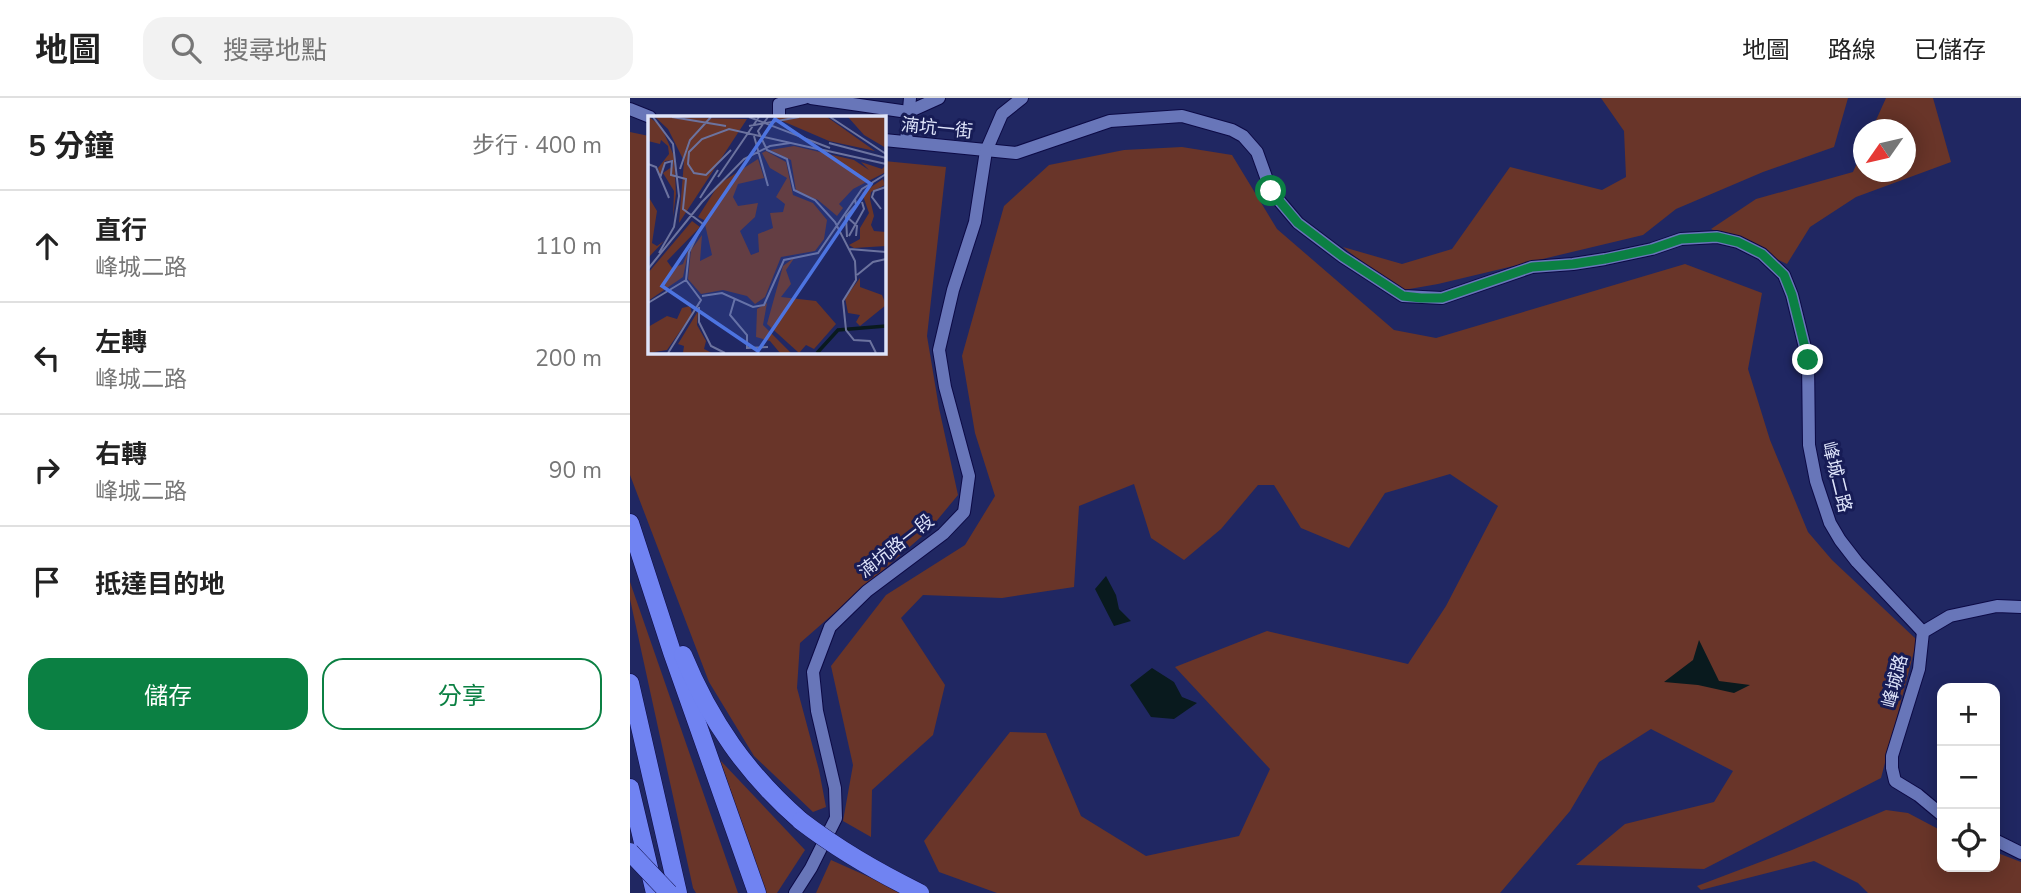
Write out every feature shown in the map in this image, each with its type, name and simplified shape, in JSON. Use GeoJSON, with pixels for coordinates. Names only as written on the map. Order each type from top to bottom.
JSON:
{"type":"FeatureCollection","features":[{"type":"Feature","properties":{"kind":"highway"},"geometry":{"type":"LineString","coordinates":[[630,521],[686,662],[713,718],[745,765],[775,799],[836,847],[882,875],[920,893]]}},
{"type":"Feature","properties":{"kind":"highway"},"geometry":{"type":"LineString","coordinates":[[630,521],[672,652],[757,893]]}},
{"type":"Feature","properties":{"kind":"highway"},"geometry":{"type":"LineString","coordinates":[[630,683],[675,891]]}},
{"type":"Feature","properties":{"kind":"highway"},"geometry":{"type":"LineString","coordinates":[[630,788],[655,893]]}},
{"type":"Feature","properties":{"kind":"highway"},"geometry":{"type":"LineString","coordinates":[[630,852],[675,891]]}},
{"type":"Feature","properties":{"kind":"street"},"geometry":{"type":"LineString","coordinates":[[779,116],[779,104],[804,98]]}},
{"type":"Feature","properties":{"kind":"street"},"geometry":{"type":"LineString","coordinates":[[811,98],[908,112],[939,98]]}},
{"type":"Feature","properties":{"kind":"street"},"geometry":{"type":"LineString","coordinates":[[906,142],[910,98]]}},
{"type":"Feature","properties":{"kind":"street","name":"湳坑路一段"},"geometry":{"type":"LineString","coordinates":[[795,893],[836,818],[835,788],[817,711],[813,672],[830,627],[867,591],[943,534],[964,512],[969,476],[945,387],[939,350],[953,290],[975,222],[986,150],[1002,114],[1022,98]]}},
{"type":"Feature","properties":{"kind":"street"},"geometry":{"type":"LineString","coordinates":[[630,109],[648,116]]}},
{"type":"Feature","properties":{"kind":"street","name":"峰城二路"},"geometry":{"type":"LineString","coordinates":[[986,150],[1016,153],[1110,121],[1182,116],[1232,130],[1243,136],[1257,152],[1271,191],[1298,223],[1343,257],[1403,296],[1442,298],[1532,267],[1605,259],[1652,249],[1681,239],[1717,237],[1738,242],[1762,254],[1784,275],[1792,295],[1808,360],[1809,445],[1816,481],[1830,523],[1857,562],[1923,632]]}},
{"type":"Feature","properties":{"kind":"street","name":"湳坑一街"},"geometry":{"type":"LineString","coordinates":[[886,140],[986,150]]}},
{"type":"Feature","properties":{"kind":"street"},"geometry":{"type":"LineString","coordinates":[[1923,632],[1950,616],[1997,606],[2021,607]]}},
{"type":"Feature","properties":{"kind":"street","name":"峰城路"},"geometry":{"type":"LineString","coordinates":[[1923,632],[1919,669],[1892,756],[1892,768],[1895,781],[1937,811]]}},
{"type":"Feature","properties":{"kind":"street"},"geometry":{"type":"LineString","coordinates":[[2000,842],[2021,853]]}},
{"type":"Feature","properties":{"kind":"shaded area"},"geometry":{"type":"Polygon","coordinates":[[[1601,98],[1848,98],[1834,147],[1763,172],[1676,209],[1643,235],[1398,291],[1343,247],[1402,264],[1452,249],[1510,167],[1602,190],[1626,177],[1624,131],[1601,98]]]}},
{"type":"Feature","properties":{"kind":"shaded area"},"geometry":{"type":"Polygon","coordinates":[[[1886,98],[1933,98],[1951,162],[1916,175],[1916,119],[1877,119],[1886,98]]]}},
{"type":"Feature","properties":{"kind":"shaded area"},"geometry":{"type":"Polygon","coordinates":[[[630,132],[648,136],[648,354],[886,354],[886,161],[946,167],[927,336],[958,495],[929,530],[800,643],[797,688],[826,807],[813,812],[754,756],[709,682],[630,475],[630,132]]]}},
{"type":"Feature","properties":{"kind":"shaded area"},"geometry":{"type":"Polygon","coordinates":[[[1182,147],[1232,155],[1277,229],[1394,330],[1436,338],[1685,264],[1762,293],[1748,369],[1770,440],[1808,532],[1832,560],[1917,640],[1881,778],[1704,869],[1576,865],[1625,824],[1714,802],[1733,771],[1651,729],[1599,762],[1570,811],[1500,893],[997,893],[939,872],[924,841],[1010,732],[1046,733],[1081,816],[1146,856],[1239,836],[1270,769],[1175,667],[1267,631],[1408,664],[1446,606],[1498,506],[1450,474],[1385,493],[1349,548],[1301,528],[1274,485],[1258,485],[1221,529],[1184,560],[1151,538],[1134,484],[1079,506],[1074,587],[1002,598],[923,595],[901,618],[945,685],[933,735],[872,790],[871,837],[843,821],[853,765],[831,666],[886,595],[965,545],[995,496],[975,433],[962,356],[1004,206],[1049,165],[1124,150],[1182,147]]]}},
{"type":"Feature","properties":{"kind":"shaded area"},"geometry":{"type":"Polygon","coordinates":[[[1853,172],[1853,182],[1897,182],[1856,197],[1810,227],[1787,264],[1711,229],[1756,199],[1853,172]]]}},
{"type":"Feature","properties":{"kind":"shaded area"},"geometry":{"type":"Polygon","coordinates":[[[1106,576],[1116,595],[1119,609],[1131,621],[1114,626],[1095,589],[1106,576]]]}},
{"type":"Feature","properties":{"kind":"shaded area"},"geometry":{"type":"Polygon","coordinates":[[[630,582],[738,893],[696,893],[693,888],[630,599],[630,582]]]}},
{"type":"Feature","properties":{"kind":"shaded area"},"geometry":{"type":"Polygon","coordinates":[[[1699,640],[1719,681],[1750,685],[1734,693],[1698,685],[1664,682],[1693,660],[1699,640]]]}},
{"type":"Feature","properties":{"kind":"shaded area"},"geometry":{"type":"Polygon","coordinates":[[[1152,668],[1174,682],[1182,697],[1197,703],[1174,719],[1151,717],[1130,685],[1152,668]]]}},
{"type":"Feature","properties":{"kind":"shaded area"},"geometry":{"type":"Polygon","coordinates":[[[720,760],[805,850],[777,893],[766,893],[720,760]]]}},
{"type":"Feature","properties":{"kind":"shaded area"},"geometry":{"type":"Polygon","coordinates":[[[1886,810],[1908,813],[1937,828],[1937,872],[2000,872],[2000,854],[2021,862],[2021,893],[1868,893],[1858,883],[1814,861],[1701,890],[1697,886],[1886,810]]]}},
{"type":"Feature","properties":{"kind":"shaded area"},"geometry":{"type":"Polygon","coordinates":[[[831,860],[905,893],[816,893],[831,860]]]}},
{"type":"Feature","properties":{"kind":"route"},"geometry":{"type":"LineString","coordinates":[[1271,191],[1298,223],[1343,257],[1403,296],[1421,298],[1442,298],[1532,267],[1605,259],[1652,249],[1681,239],[1717,237],[1738,242],[1762,254],[1784,275],[1792,295],[1808,360]]}}]}
